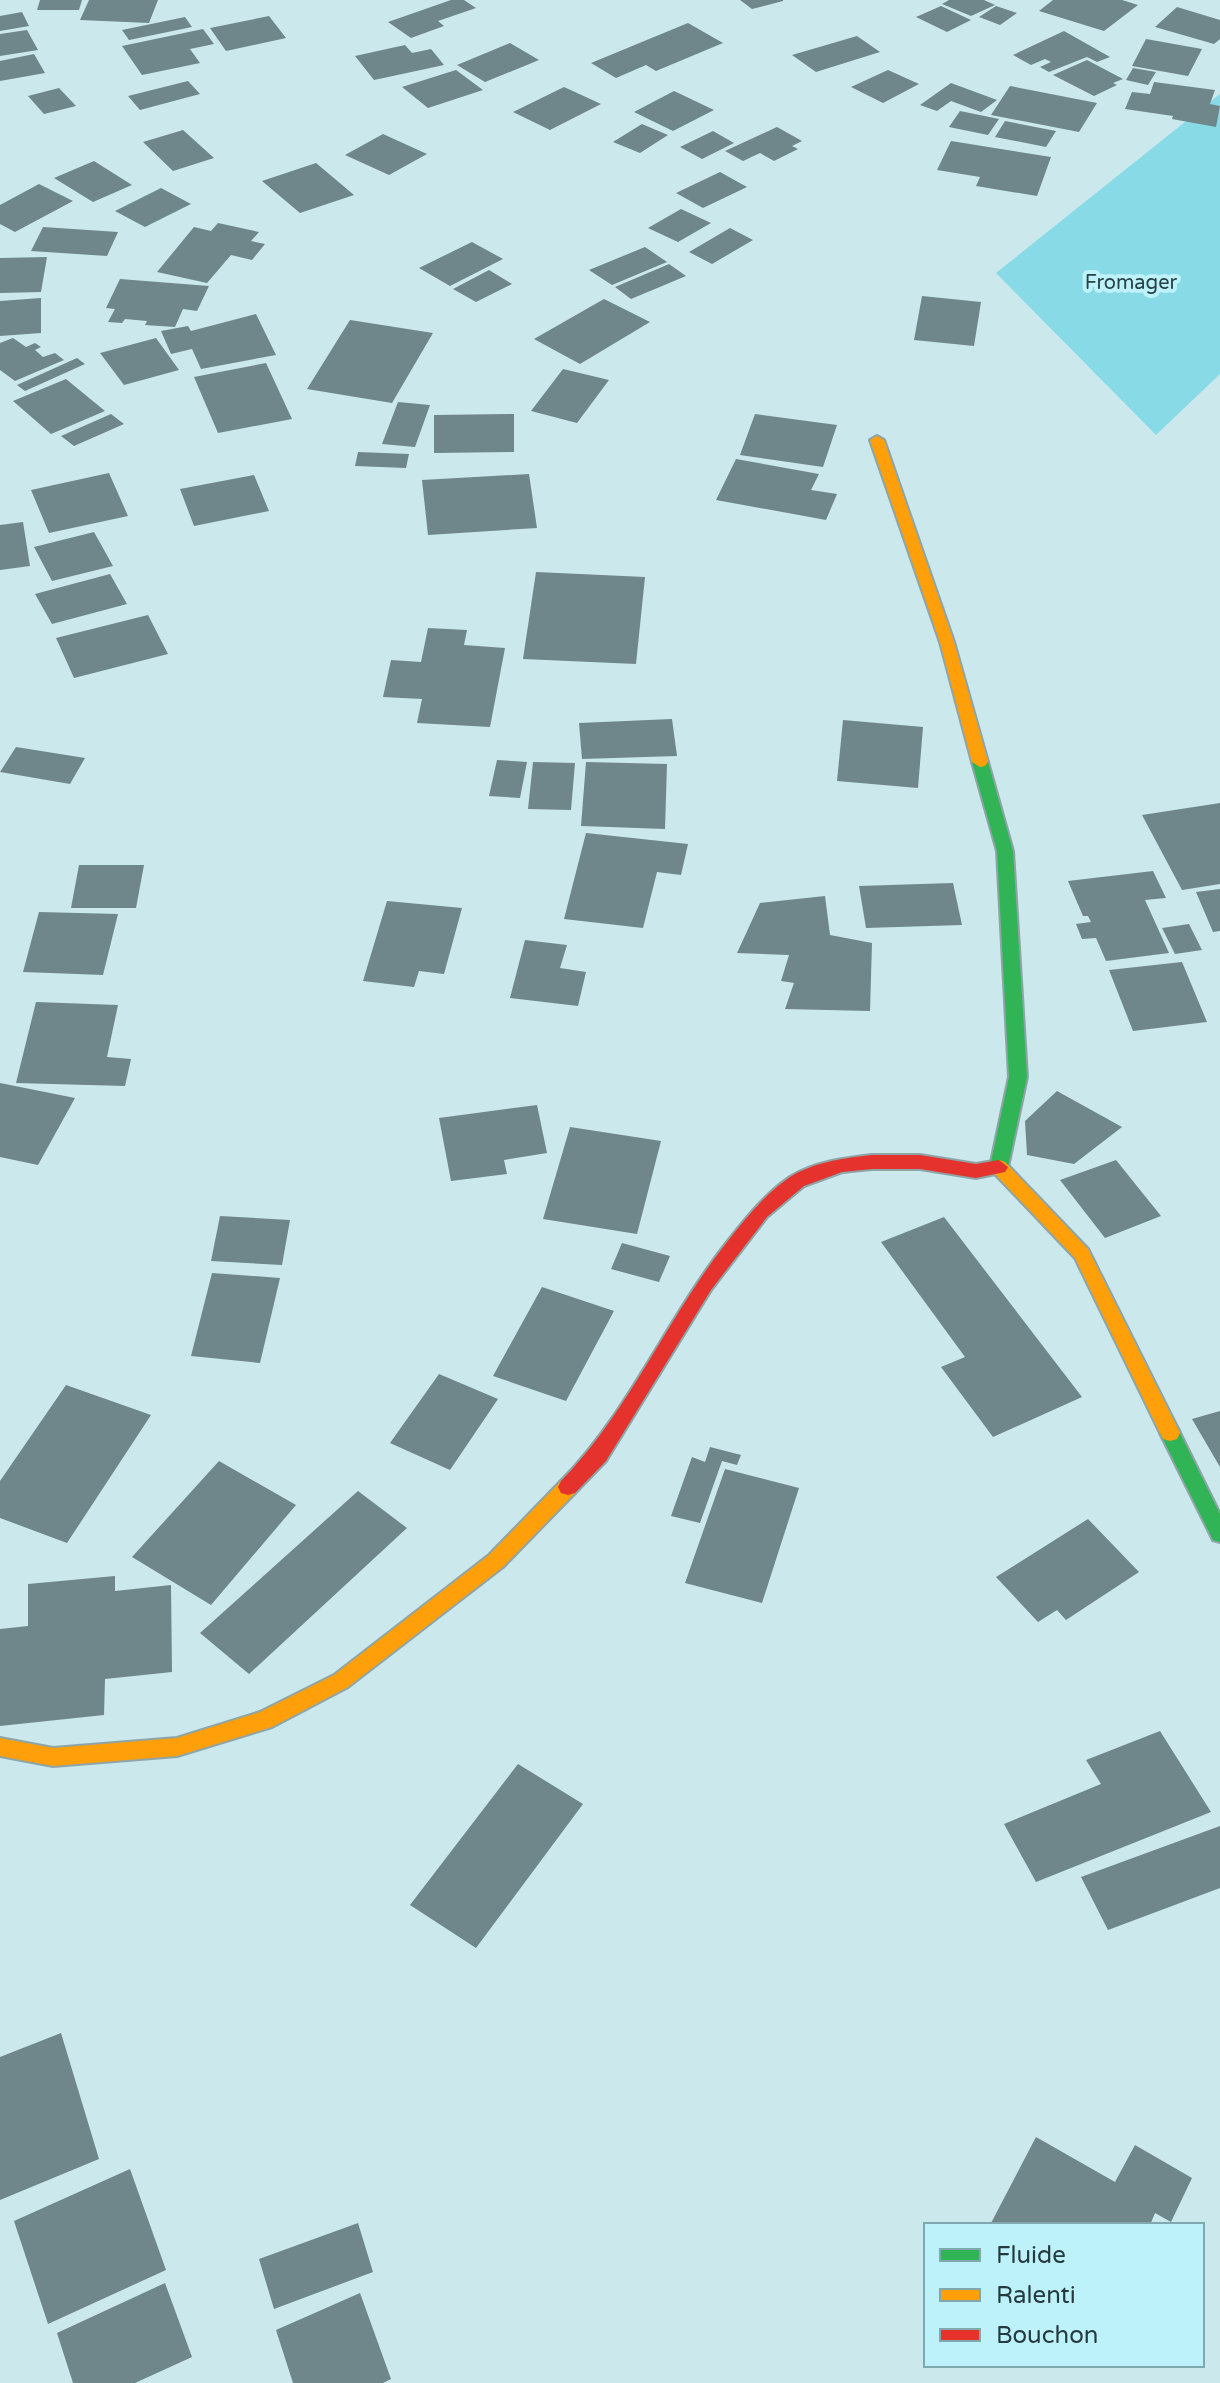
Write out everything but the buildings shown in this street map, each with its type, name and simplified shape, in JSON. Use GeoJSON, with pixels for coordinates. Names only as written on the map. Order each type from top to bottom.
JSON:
{"type":"FeatureCollection","features":[{"type":"Feature","properties":{"kind":"street"},"geometry":{"type":"LineString","coordinates":[[877,440],[947,642],[1005,851],[1018,1077],[999,1167]]}},
{"type":"Feature","properties":{"kind":"street"},"geometry":{"type":"LineString","coordinates":[[0,1747],[53,1757],[177,1747],[265,1720],[341,1681],[496,1561],[599,1455],[704,1285],[761,1212],[798,1181],[841,1165],[872,1162],[920,1162],[976,1171],[999,1167]]}},
{"type":"Feature","properties":{"kind":"street"},"geometry":{"type":"LineString","coordinates":[[999,1167],[1082,1254],[1220,1534]]}},
{"type":"Feature","properties":{"kind":"green space","name":"Fromager"},"geometry":{"type":"Polygon","coordinates":[[[1220,94],[1220,374],[1156,435],[996,273],[1220,94]]]}},
{"type":"Feature","properties":{"kind":"traffic: fast"},"geometry":{"type":"LineString","coordinates":[[980,762],[1005,851],[1018,1077],[999,1167]]}},
{"type":"Feature","properties":{"kind":"traffic: fast"},"geometry":{"type":"LineString","coordinates":[[1170,1433],[1220,1534]]}},
{"type":"Feature","properties":{"kind":"traffic: slow"},"geometry":{"type":"LineString","coordinates":[[877,440],[947,642],[980,762]]}},
{"type":"Feature","properties":{"kind":"traffic: slow"},"geometry":{"type":"LineString","coordinates":[[999,1167],[1082,1254],[1170,1433]]}},
{"type":"Feature","properties":{"kind":"traffic: slow"},"geometry":{"type":"LineString","coordinates":[[0,1747],[53,1757],[177,1747],[265,1720],[341,1681],[496,1561],[568,1487]]}},
{"type":"Feature","properties":{"kind":"traffic: jam"},"geometry":{"type":"LineString","coordinates":[[568,1487],[599,1455],[704,1285],[761,1212],[798,1181],[841,1165],[872,1162],[920,1162],[976,1171],[999,1167]]}}]}
